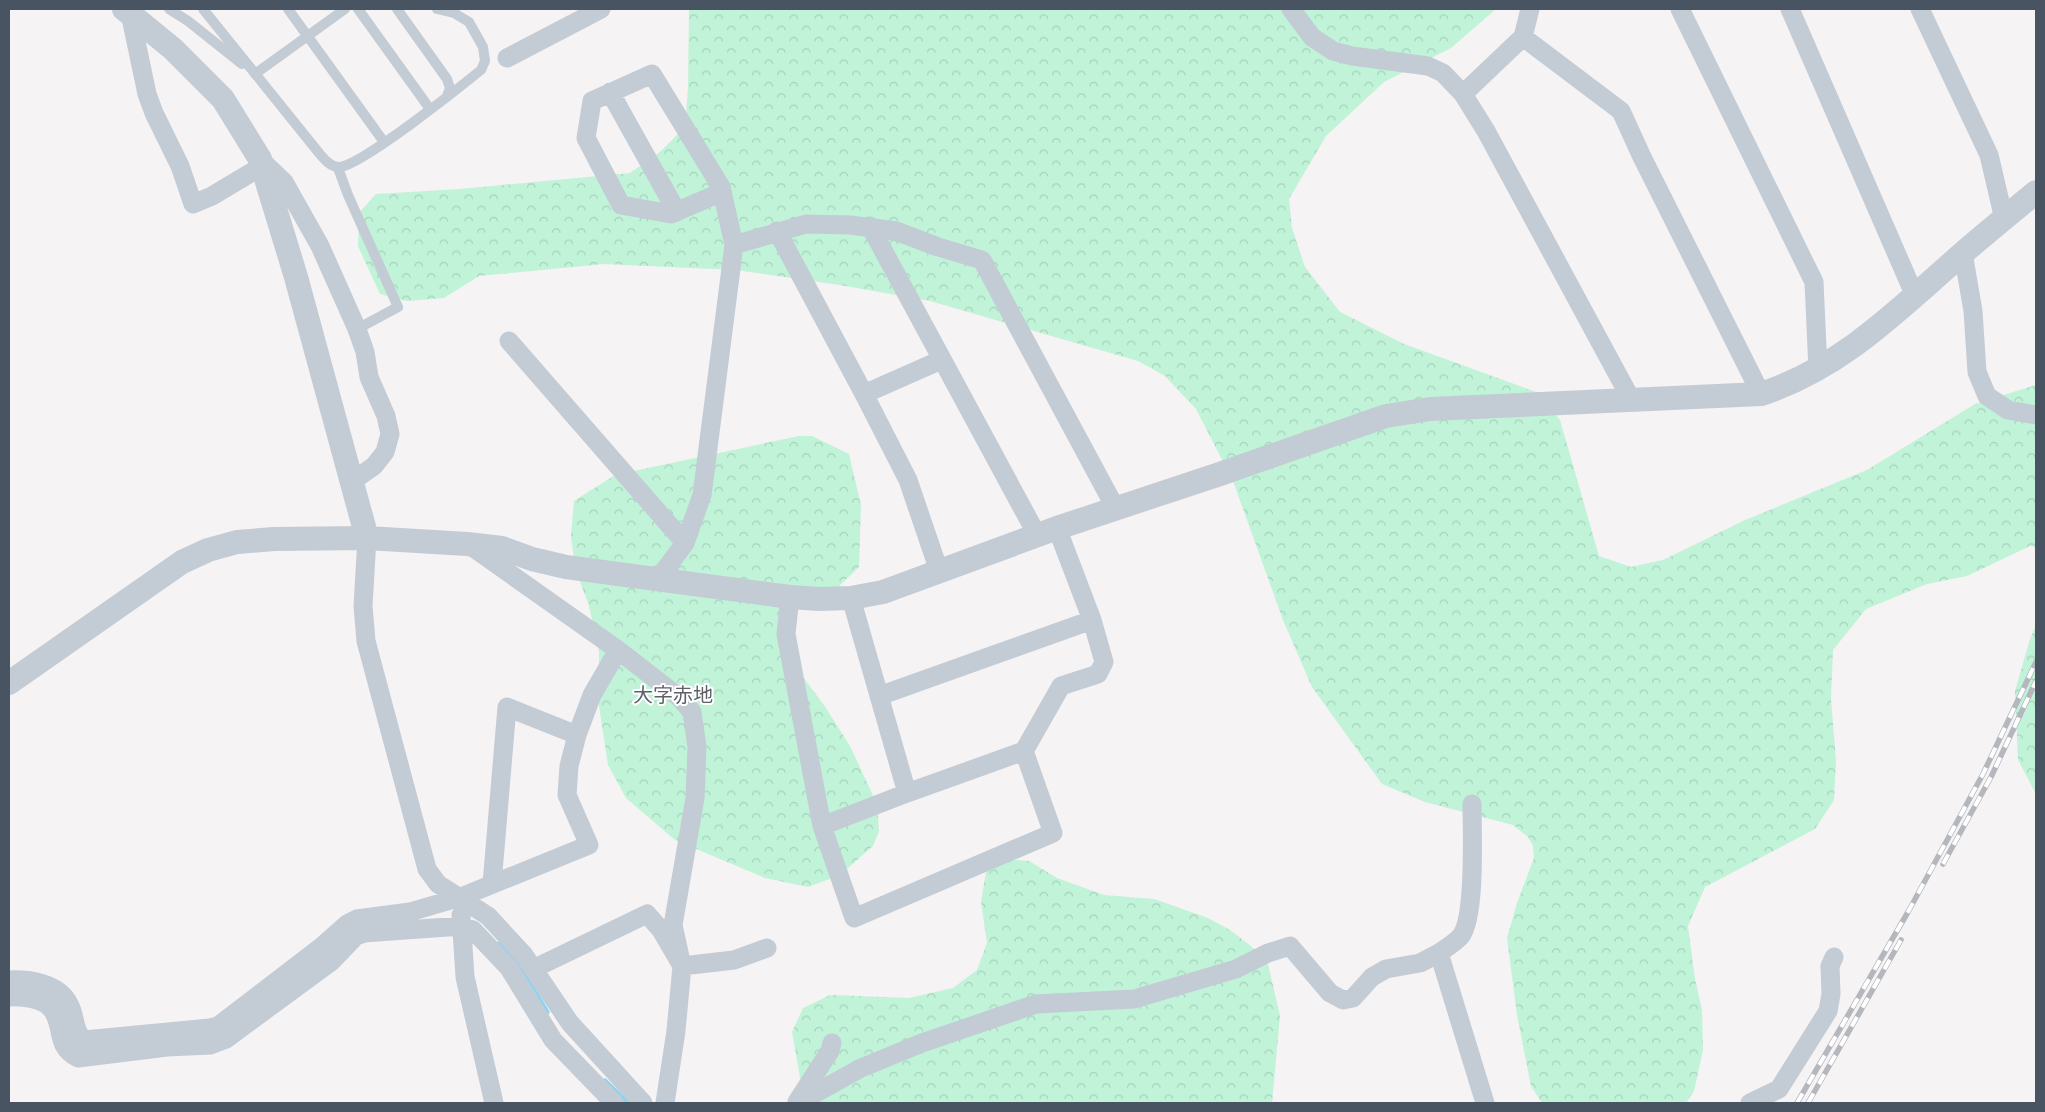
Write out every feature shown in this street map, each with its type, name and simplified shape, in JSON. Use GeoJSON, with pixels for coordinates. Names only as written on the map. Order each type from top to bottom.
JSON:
{"type":"FeatureCollection","features":[{"type":"Feature","properties":{"kind":"street"},"geometry":{"type":"LineString","coordinates":[[507,58],[601,9]]}},
{"type":"Feature","properties":{"kind":"street"},"geometry":{"type":"LineString","coordinates":[[1291,9],[1312,37],[1333,51],[1352,56],[1428,66],[1443,73],[1463,94],[1486,131],[1632,401]]}},
{"type":"Feature","properties":{"kind":"street"},"geometry":{"type":"LineString","coordinates":[[1463,94],[1523,37],[1530,9]]}},
{"type":"Feature","properties":{"kind":"street"},"geometry":{"type":"LineString","coordinates":[[1680,9],[1814,282],[1818,370]]}},
{"type":"Feature","properties":{"kind":"street"},"geometry":{"type":"LineString","coordinates":[[1790,9],[1916,296]]}},
{"type":"Feature","properties":{"kind":"street"},"geometry":{"type":"LineString","coordinates":[[1920,9],[1989,155],[2004,219]]}},
{"type":"Feature","properties":{"kind":"street"},"geometry":{"type":"LineString","coordinates":[[127,11],[152,106],[180,166],[193,204],[212,196],[261,163]]}},
{"type":"Feature","properties":{"kind":"street"},"geometry":{"type":"LineString","coordinates":[[127,11],[173,49],[223,99],[261,163],[296,277],[367,538],[363,606],[366,641],[427,869],[438,884],[488,916],[524,955],[570,1023],[643,1103]]}},
{"type":"Feature","properties":{"kind":"street"},"geometry":{"type":"LineString","coordinates":[[1523,37],[1622,111],[1642,156],[1761,394]]}},
{"type":"Feature","properties":{"kind":"street"},"geometry":{"type":"LineString","coordinates":[[658,579],[685,543],[702,495],[734,245],[721,186],[652,74],[592,101],[586,138],[621,205],[671,214],[722,192]]}},
{"type":"Feature","properties":{"kind":"street"},"geometry":{"type":"LineString","coordinates":[[610,92],[677,212]]}},
{"type":"Feature","properties":{"kind":"street"},"geometry":{"type":"LineString","coordinates":[[261,163],[284,182],[320,246],[357,329],[365,352],[369,377],[386,416],[390,434],[385,452],[374,466],[351,482]]}},
{"type":"Feature","properties":{"kind":"street"},"geometry":{"type":"LineString","coordinates":[[9,683],[182,562],[208,550],[237,542],[274,539],[367,538],[467,544],[502,548],[532,559],[566,568],[790,597],[819,599],[851,598],[883,592],[1047,531],[1386,416],[1430,410],[1761,394],[1785,386],[1818,370],[1863,340],[2036,192]]}},
{"type":"Feature","properties":{"kind":"street"},"geometry":{"type":"LineString","coordinates":[[734,245],[806,224],[870,226],[896,231],[938,247],[982,260],[1116,509]]}},
{"type":"Feature","properties":{"kind":"street"},"geometry":{"type":"LineString","coordinates":[[822,826],[1024,751],[1061,686],[1098,674],[1104,662],[1092,620],[1047,531],[941,360],[870,226]]}},
{"type":"Feature","properties":{"kind":"street"},"geometry":{"type":"LineString","coordinates":[[777,231],[908,480],[939,571]]}},
{"type":"Feature","properties":{"kind":"street"},"geometry":{"type":"LineString","coordinates":[[1963,253],[1973,310],[1977,372],[1986,396],[2008,410],[2036,415]]}},
{"type":"Feature","properties":{"kind":"street"},"geometry":{"type":"LineString","coordinates":[[509,341],[685,543]]}},
{"type":"Feature","properties":{"kind":"street"},"geometry":{"type":"LineString","coordinates":[[864,394],[941,360]]}},
{"type":"Feature","properties":{"kind":"street"},"geometry":{"type":"LineString","coordinates":[[467,544],[618,650],[680,698],[692,712],[697,748],[695,798],[673,925],[682,966],[676,1031],[665,1103]]}},
{"type":"Feature","properties":{"kind":"street"},"geometry":{"type":"LineString","coordinates":[[790,597],[786,634],[822,826],[854,918],[1052,834],[1024,751]]}},
{"type":"Feature","properties":{"kind":"street"},"geometry":{"type":"LineString","coordinates":[[851,598],[907,793]]}},
{"type":"Feature","properties":{"kind":"street"},"geometry":{"type":"LineString","coordinates":[[879,696],[1092,620]]}},
{"type":"Feature","properties":{"kind":"street"},"geometry":{"type":"LineString","coordinates":[[11,988],[35,981],[52,987],[64,996],[70,1004],[79,1036],[84,1040],[210,1028],[218,1026],[321,948],[347,924],[357,919],[410,912],[461,897],[589,845],[566,795],[569,766],[577,735],[592,695],[618,650]]}},
{"type":"Feature","properties":{"kind":"street"},"geometry":{"type":"LineString","coordinates":[[492,884],[507,707],[577,735]]}},
{"type":"Feature","properties":{"kind":"street"},"geometry":{"type":"LineString","coordinates":[[797,1103],[861,1068],[922,1043],[1036,1004],[1134,999],[1236,970],[1268,953],[1290,946],[1330,994],[1343,1000],[1353,998],[1372,977],[1386,968],[1420,963],[1439,953],[1461,936],[1467,921],[1470,895],[1472,804]]}},
{"type":"Feature","properties":{"kind":"street"},"geometry":{"type":"LineString","coordinates":[[461,897],[465,977],[494,1103]]}},
{"type":"Feature","properties":{"kind":"street"},"geometry":{"type":"LineString","coordinates":[[533,969],[647,914],[660,930],[682,966]]}},
{"type":"Feature","properties":{"kind":"street"},"geometry":{"type":"LineString","coordinates":[[11,988],[20,996],[45,1003],[53,1010],[66,1048],[71,1055],[78,1058],[167,1047],[210,1045],[226,1039],[332,961],[356,936],[461,926],[474,930],[510,968],[553,1040],[614,1103]]}},
{"type":"Feature","properties":{"kind":"street"},"geometry":{"type":"LineString","coordinates":[[682,966],[734,960],[767,948]]}},
{"type":"Feature","properties":{"kind":"street"},"geometry":{"type":"LineString","coordinates":[[1439,953],[1485,1103]]}},
{"type":"Feature","properties":{"kind":"street"},"geometry":{"type":"LineString","coordinates":[[1750,1103],[1778,1089],[1828,1011],[1831,994],[1830,966],[1834,957]]}},
{"type":"Feature","properties":{"kind":"street"},"geometry":{"type":"LineString","coordinates":[[797,1103],[830,1051],[832,1043]]}},
{"type":"Feature","properties":{"kind":"lane"},"geometry":{"type":"LineString","coordinates":[[168,9],[188,21],[255,74]]}},
{"type":"Feature","properties":{"kind":"lane"},"geometry":{"type":"LineString","coordinates":[[203,9],[319,153],[329,164],[338,168],[352,164],[481,70],[485,61],[483,47],[469,22],[454,13],[437,9]]}},
{"type":"Feature","properties":{"kind":"lane"},"geometry":{"type":"LineString","coordinates":[[288,9],[384,142]]}},
{"type":"Feature","properties":{"kind":"lane"},"geometry":{"type":"LineString","coordinates":[[255,74],[345,9]]}},
{"type":"Feature","properties":{"kind":"lane"},"geometry":{"type":"LineString","coordinates":[[358,9],[430,108]]}},
{"type":"Feature","properties":{"kind":"lane"},"geometry":{"type":"LineString","coordinates":[[398,9],[447,79],[450,88],[447,96]]}},
{"type":"Feature","properties":{"kind":"lane"},"geometry":{"type":"LineString","coordinates":[[338,168],[348,195],[398,306],[357,329]]}},
{"type":"Feature","properties":{"kind":"green space"},"geometry":{"type":"Polygon","coordinates":[[[689,9],[1496,9],[1451,48],[1384,82],[1326,136],[1289,199],[1292,228],[1305,267],[1340,312],[1404,344],[1536,392],[1560,420],[1599,556],[1631,567],[1663,560],[1743,521],[1867,470],[1975,404],[2036,385],[2036,547],[2030,546],[1967,576],[1927,584],[1866,609],[1833,650],[1831,699],[1836,761],[1834,800],[1815,829],[1705,887],[1688,926],[1695,979],[1702,1010],[1703,1050],[1694,1091],[1686,1103],[1542,1103],[1531,1086],[1517,1015],[1507,938],[1517,903],[1534,858],[1533,846],[1528,837],[1513,825],[1425,802],[1382,784],[1312,687],[1283,620],[1233,481],[1196,409],[1165,376],[1138,361],[930,301],[840,285],[736,270],[604,264],[479,276],[444,298],[407,301],[380,294],[358,246],[359,213],[376,194],[460,189],[630,173],[660,152],[685,127],[688,88],[689,9]]]}},
{"type":"Feature","properties":{"kind":"green space"},"geometry":{"type":"Polygon","coordinates":[[[799,436],[812,436],[849,454],[861,505],[859,567],[837,588],[807,603],[788,618],[799,672],[824,705],[850,746],[877,804],[879,831],[873,846],[840,875],[808,887],[765,878],[675,840],[626,798],[608,765],[599,706],[599,652],[589,606],[575,568],[571,536],[574,501],[615,475],[799,436]]]}},
{"type":"Feature","properties":{"kind":"green space"},"geometry":{"type":"Polygon","coordinates":[[[2036,625],[2036,794],[2018,760],[2015,691],[2036,625]]]}},
{"type":"Feature","properties":{"kind":"green space"},"geometry":{"type":"Polygon","coordinates":[[[1000,859],[1029,861],[1057,878],[1104,895],[1154,899],[1208,918],[1230,930],[1251,946],[1268,964],[1280,1016],[1272,1103],[817,1103],[801,1083],[792,1032],[803,1008],[830,995],[909,998],[953,988],[977,970],[987,943],[981,902],[986,872],[1000,859]]]}},
{"type":"Feature","properties":{"kind":"waterway"},"geometry":{"type":"LineString","coordinates":[[499,944],[517,962],[547,1012]]}},
{"type":"Feature","properties":{"kind":"waterway"},"geometry":{"type":"LineString","coordinates":[[605,1081],[628,1103]]}},
{"type":"Feature","properties":{"kind":"railway"},"geometry":{"type":"LineString","coordinates":[[1797,1103],[1908,912],[1983,774],[2036,662]]}},
{"type":"Feature","properties":{"kind":"railway"},"geometry":{"type":"LineString","coordinates":[[1943,864],[1991,777],[2036,681]]}},
{"type":"Feature","properties":{"kind":"railway"},"geometry":{"type":"LineString","coordinates":[[1808,1103],[1901,940]]}},
{"type":"Feature","properties":{"kind":"district","name":"大字赤地"},"geometry":{"type":"Point","coordinates":[673,695]}}]}
